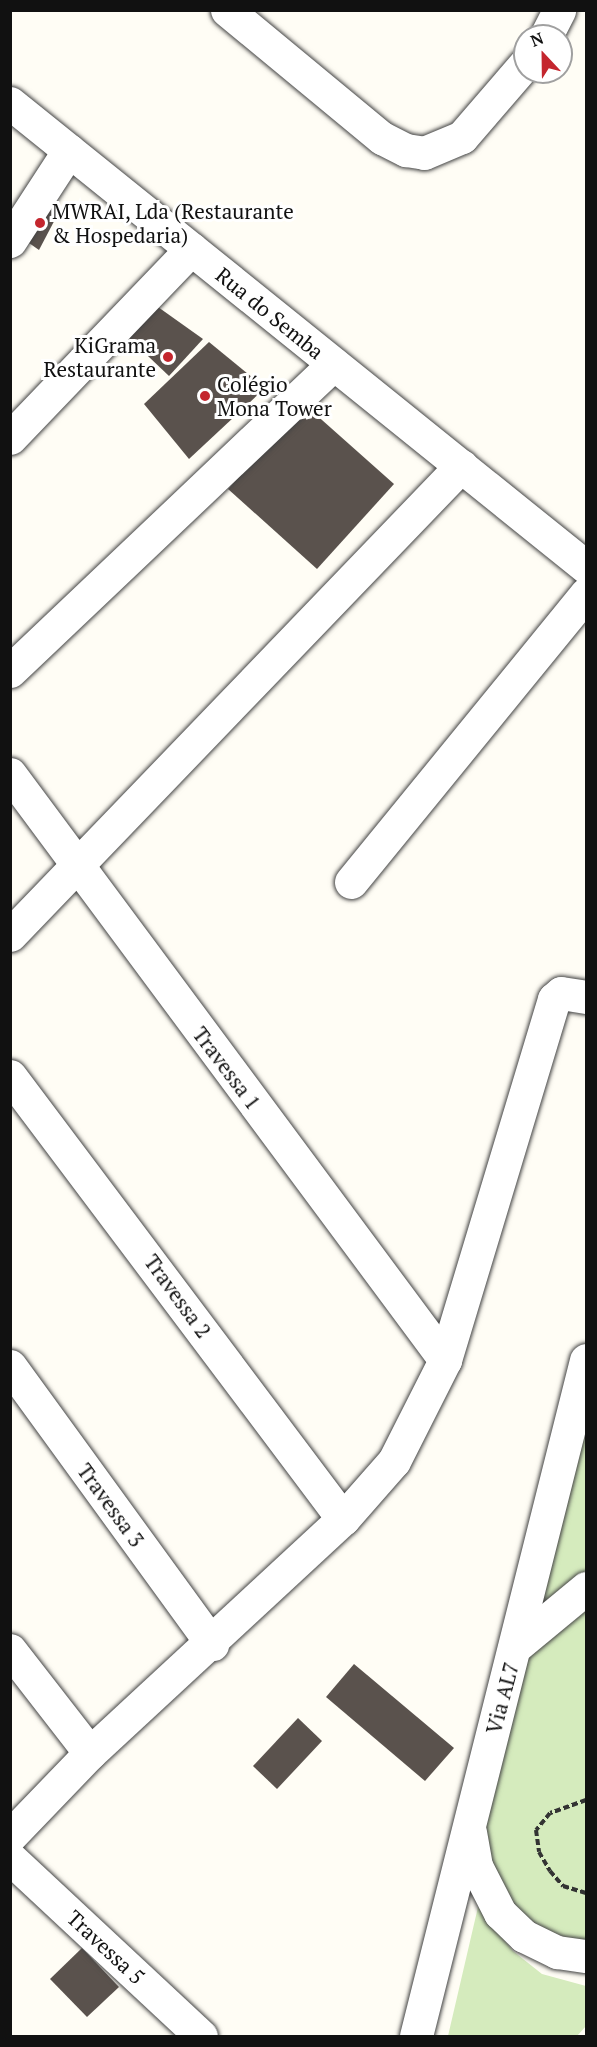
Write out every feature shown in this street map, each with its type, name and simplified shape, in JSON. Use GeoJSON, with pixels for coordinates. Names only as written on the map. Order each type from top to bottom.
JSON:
{"type":"FeatureCollection","features":[{"type":"Feature","properties":{"kind":"street"},"geometry":{"type":"LineString","coordinates":[[227,10],[382,138],[415,152],[424,153],[462,137],[513,78]]}},
{"type":"Feature","properties":{"kind":"street"},"geometry":{"type":"LineString","coordinates":[[552,24],[559,10]]}},
{"type":"Feature","properties":{"kind":"street","name":"Rua do Semba"},"geometry":{"type":"LineString","coordinates":[[10,103],[586,567]]}},
{"type":"Feature","properties":{"kind":"street"},"geometry":{"type":"LineString","coordinates":[[10,241],[69,150]]}},
{"type":"Feature","properties":{"kind":"street"},"geometry":{"type":"LineString","coordinates":[[10,438],[191,249]]}},
{"type":"Feature","properties":{"kind":"street"},"geometry":{"type":"LineString","coordinates":[[10,671],[334,364]]}},
{"type":"Feature","properties":{"kind":"street"},"geometry":{"type":"LineString","coordinates":[[10,934],[461,466]]}},
{"type":"Feature","properties":{"kind":"street"},"geometry":{"type":"LineString","coordinates":[[351,882],[586,594]]}},
{"type":"Feature","properties":{"kind":"street","name":"Travessa 1"},"geometry":{"type":"LineString","coordinates":[[10,774],[76,866],[445,1360]]}},
{"type":"Feature","properties":{"kind":"street"},"geometry":{"type":"LineString","coordinates":[[10,1836],[90,1753],[212,1644],[343,1519],[394,1461],[445,1360],[554,999],[561,993],[586,997]]}},
{"type":"Feature","properties":{"kind":"street","name":"Travessa 2"},"geometry":{"type":"LineString","coordinates":[[10,1076],[343,1519]]}},
{"type":"Feature","properties":{"kind":"street","name":"Via AL7"},"geometry":{"type":"LineString","coordinates":[[416,2037],[586,1360]]}},
{"type":"Feature","properties":{"kind":"street","name":"Travessa 3"},"geometry":{"type":"LineString","coordinates":[[10,1366],[212,1644]]}},
{"type":"Feature","properties":{"kind":"street"},"geometry":{"type":"LineString","coordinates":[[516,1646],[586,1588]]}},
{"type":"Feature","properties":{"kind":"street"},"geometry":{"type":"LineString","coordinates":[[10,1650],[90,1753]]}},
{"type":"Feature","properties":{"kind":"street"},"geometry":{"type":"LineString","coordinates":[[469,1820],[476,1866],[500,1913],[524,1936],[557,1952],[586,1956]]}},
{"type":"Feature","properties":{"kind":"street","name":"Travessa 5"},"geometry":{"type":"LineString","coordinates":[[10,1858],[201,2037]]}},
{"type":"Feature","properties":{"kind":"path"},"geometry":{"type":"LineString","coordinates":[[586,1800],[550,1813],[536,1830],[539,1852],[550,1871],[563,1886],[586,1893]]}},
{"type":"Feature","properties":{"kind":"green space"},"geometry":{"type":"Polygon","coordinates":[[[586,1411],[586,1941],[578,1942],[546,1930],[515,1910],[484,1848],[485,1808],[586,1411]]]}},
{"type":"Feature","properties":{"kind":"green space"},"geometry":{"type":"Polygon","coordinates":[[[478,1907],[513,1951],[542,1974],[586,1986],[586,2026],[577,2036],[448,2036],[478,1907]]]}},
{"type":"Feature","properties":{"kind":"building","name":"MWRAI, Lda (Restaurante & Hospedaria)"},"geometry":{"type":"Polygon","coordinates":[[[42,195],[60,210],[39,250],[19,236],[42,195]]]}},
{"type":"Feature","properties":{"kind":"building","name":"KiGrama Restaurante"},"geometry":{"type":"Polygon","coordinates":[[[158,307],[203,339],[169,376],[129,338],[158,307]]]}},
{"type":"Feature","properties":{"kind":"building","name":"Colégio Mona Tower"},"geometry":{"type":"Polygon","coordinates":[[[209,342],[265,388],[189,459],[144,404],[209,342]]]}},
{"type":"Feature","properties":{"kind":"building"},"geometry":{"type":"Polygon","coordinates":[[[304,404],[394,484],[317,569],[228,489],[304,404]]]}},
{"type":"Feature","properties":{"kind":"building"},"geometry":{"type":"Polygon","coordinates":[[[354,1664],[454,1748],[425,1781],[326,1697],[354,1664]]]}},
{"type":"Feature","properties":{"kind":"building"},"geometry":{"type":"Polygon","coordinates":[[[298,1718],[322,1741],[277,1789],[253,1766],[298,1718]]]}},
{"type":"Feature","properties":{"kind":"building"},"geometry":{"type":"Polygon","coordinates":[[[82,1948],[119,1987],[87,2017],[50,1979],[82,1948]]]}},
{"type":"Feature","properties":{"kind":"place","name":"MWRAI, Lda (Restaurante & Hospedaria)"},"geometry":{"type":"Point","coordinates":[40,223]}},
{"type":"Feature","properties":{"kind":"place","name":"KiGrama Restaurante"},"geometry":{"type":"Point","coordinates":[168,357]}},
{"type":"Feature","properties":{"kind":"place","name":"Colégio Mona Tower"},"geometry":{"type":"Point","coordinates":[205,396]}}]}
